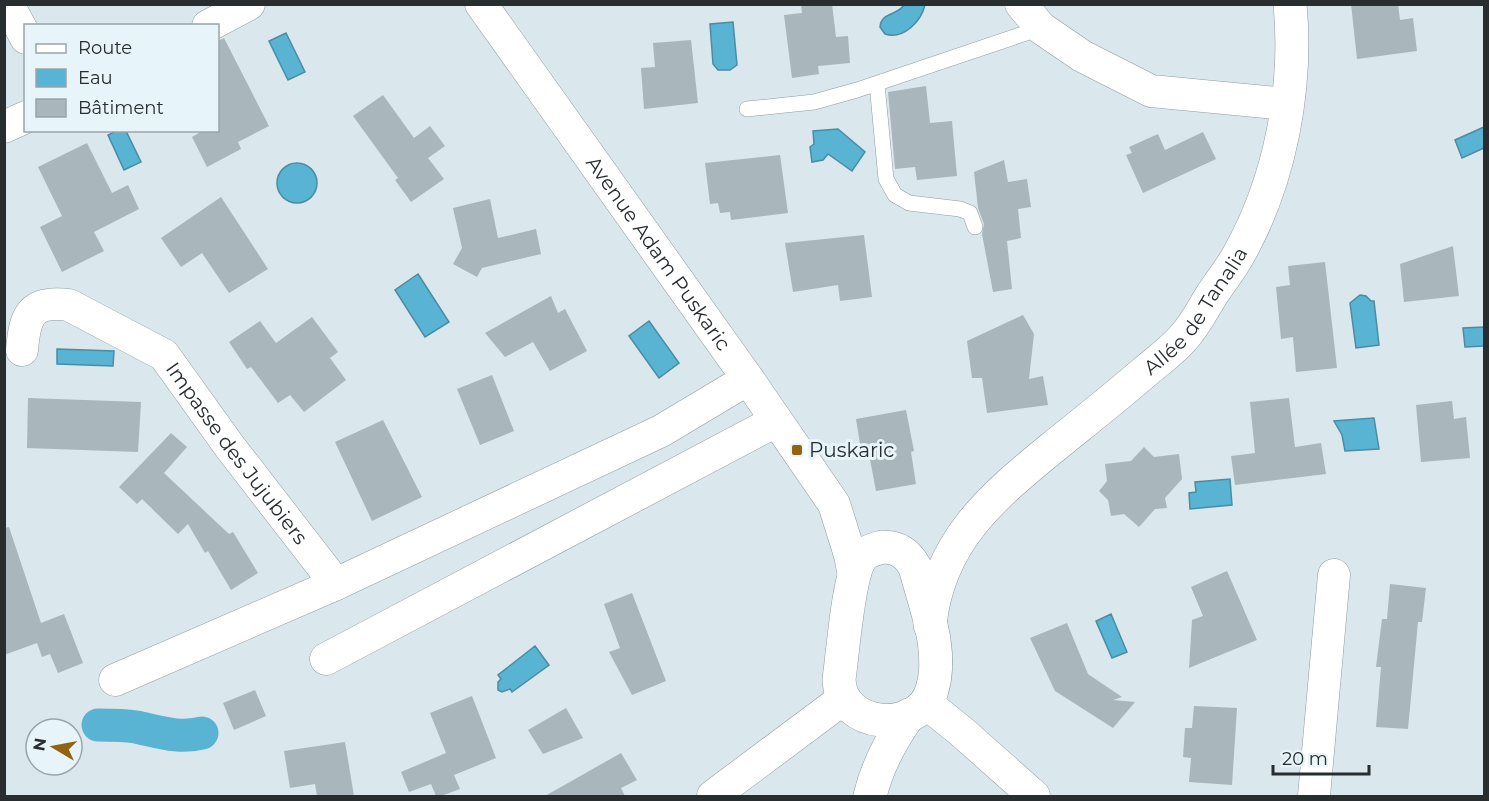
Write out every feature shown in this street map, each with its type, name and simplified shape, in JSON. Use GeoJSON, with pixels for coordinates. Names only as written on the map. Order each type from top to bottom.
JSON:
{"type":"FeatureCollection","features":[{"type":"Feature","properties":{"kind":"street"},"geometry":{"type":"LineString","coordinates":[[8,4],[24,34]]}},
{"type":"Feature","properties":{"kind":"street"},"geometry":{"type":"LineString","coordinates":[[212,24],[249,4]]}},
{"type":"Feature","properties":{"kind":"street","name":"Avenue Adam Puskaric"},"geometry":{"type":"LineString","coordinates":[[481,4],[748,379],[834,504],[869,532],[896,549]]}},
{"type":"Feature","properties":{"kind":"street"},"geometry":{"type":"LineString","coordinates":[[1021,4],[1041,28],[1082,56],[1151,91],[1287,104]]}},
{"type":"Feature","properties":{"kind":"street","name":"Allée de Tanalia"},"geometry":{"type":"LineString","coordinates":[[930,625],[932,605],[938,584],[958,540],[984,506],[1184,338],[1239,254],[1264,199],[1277,157],[1291,68],[1290,4]]}},
{"type":"Feature","properties":{"kind":"street"},"geometry":{"type":"LineString","coordinates":[[4,127],[24,118]]}},
{"type":"Feature","properties":{"kind":"street","name":"Impasse des Jujubiers"},"geometry":{"type":"LineString","coordinates":[[22,350],[28,316],[37,307],[53,303],[69,304],[164,355],[230,447],[336,584]]}},
{"type":"Feature","properties":{"kind":"street"},"geometry":{"type":"LineString","coordinates":[[115,680],[336,584],[661,431],[748,379]]}},
{"type":"Feature","properties":{"kind":"street"},"geometry":{"type":"LineString","coordinates":[[327,659],[776,421]]}},
{"type":"Feature","properties":{"kind":"street","name":"Avenue Adam Puskaric"},"geometry":{"type":"LineString","coordinates":[[834,504],[854,576]]}},
{"type":"Feature","properties":{"kind":"street","name":"Allée de Tanalia"},"geometry":{"type":"LineString","coordinates":[[896,549],[919,555],[943,550],[958,540]]}},
{"type":"Feature","properties":{"kind":"street"},"geometry":{"type":"LineString","coordinates":[[896,549],[910,558],[915,567],[935,653],[934,674],[932,690],[894,735],[872,788],[866,733],[839,691],[839,679],[854,576],[862,556],[870,550],[896,549]]}},
{"type":"Feature","properties":{"kind":"street"},"geometry":{"type":"LineString","coordinates":[[1314,796],[1334,575]]}},
{"type":"Feature","properties":{"kind":"street"},"geometry":{"type":"LineString","coordinates":[[849,706],[871,719],[882,721],[893,720],[918,709]]}},
{"type":"Feature","properties":{"kind":"street"},"geometry":{"type":"LineString","coordinates":[[713,796],[849,706]]}},
{"type":"Feature","properties":{"kind":"street"},"geometry":{"type":"LineString","coordinates":[[918,709],[962,732],[1034,796]]}},
{"type":"Feature","properties":{"kind":"lane"},"geometry":{"type":"LineString","coordinates":[[747,109],[814,102],[877,84],[1041,28]]}},
{"type":"Feature","properties":{"kind":"lane"},"geometry":{"type":"LineString","coordinates":[[877,84],[886,179],[895,195],[909,203],[960,209],[970,213],[975,227]]}},
{"type":"Feature","properties":{"kind":"water"},"geometry":{"type":"Polygon","coordinates":[[[904,5],[925,5],[920,17],[911,28],[899,34],[885,34],[880,27],[881,22],[886,16],[904,5]]]}},
{"type":"Feature","properties":{"kind":"water"},"geometry":{"type":"Polygon","coordinates":[[[733,22],[737,65],[730,70],[718,70],[713,64],[710,24],[733,22]]]}},
{"type":"Feature","properties":{"kind":"water"},"geometry":{"type":"Polygon","coordinates":[[[286,33],[305,72],[288,80],[269,41],[286,33]]]}},
{"type":"Feature","properties":{"kind":"water"},"geometry":{"type":"Polygon","coordinates":[[[1484,127],[1484,148],[1462,158],[1455,140],[1484,127]]]}},
{"type":"Feature","properties":{"kind":"water"},"geometry":{"type":"Polygon","coordinates":[[[838,129],[865,152],[852,171],[828,154],[823,160],[812,162],[810,147],[814,144],[813,131],[838,129]]]}},
{"type":"Feature","properties":{"kind":"water"},"geometry":{"type":"Polygon","coordinates":[[[114,132],[126,132],[141,162],[124,170],[108,135],[114,132]]]}},
{"type":"Feature","properties":{"kind":"water"},"geometry":{"type":"Polygon","coordinates":[[[297,163],[311,169],[317,183],[311,197],[297,203],[283,197],[277,183],[283,169],[297,163]]]}},
{"type":"Feature","properties":{"kind":"water"},"geometry":{"type":"Polygon","coordinates":[[[418,274],[449,322],[425,337],[395,290],[418,274]]]}},
{"type":"Feature","properties":{"kind":"water"},"geometry":{"type":"Polygon","coordinates":[[[1360,295],[1374,301],[1379,345],[1356,348],[1350,303],[1360,295]]]}},
{"type":"Feature","properties":{"kind":"water"},"geometry":{"type":"Polygon","coordinates":[[[649,321],[679,363],[659,378],[629,336],[649,321]]]}},
{"type":"Feature","properties":{"kind":"water"},"geometry":{"type":"Polygon","coordinates":[[[1484,327],[1484,346],[1465,347],[1463,328],[1484,327]]]}},
{"type":"Feature","properties":{"kind":"water"},"geometry":{"type":"Polygon","coordinates":[[[57,349],[114,351],[113,366],[57,364],[57,349]]]}},
{"type":"Feature","properties":{"kind":"water"},"geometry":{"type":"Polygon","coordinates":[[[1374,418],[1379,449],[1345,451],[1342,435],[1334,421],[1374,418]]]}},
{"type":"Feature","properties":{"kind":"water"},"geometry":{"type":"Polygon","coordinates":[[[1230,479],[1232,505],[1190,509],[1189,493],[1196,492],[1195,482],[1230,479]]]}},
{"type":"Feature","properties":{"kind":"water"},"geometry":{"type":"Polygon","coordinates":[[[1111,614],[1127,652],[1112,658],[1096,621],[1111,614]]]}},
{"type":"Feature","properties":{"kind":"water"},"geometry":{"type":"Polygon","coordinates":[[[535,646],[549,665],[512,692],[510,689],[502,692],[498,690],[498,682],[501,679],[498,675],[535,646]]]}},
{"type":"Feature","properties":{"kind":"building"},"geometry":{"type":"Polygon","coordinates":[[[801,4],[832,4],[836,37],[848,36],[850,63],[818,66],[819,74],[792,78],[784,15],[802,13],[801,4]]]}},
{"type":"Feature","properties":{"kind":"building"},"geometry":{"type":"Polygon","coordinates":[[[1351,4],[1398,4],[1400,20],[1413,18],[1417,51],[1357,59],[1351,4]]]}},
{"type":"Feature","properties":{"kind":"building"},"geometry":{"type":"Polygon","coordinates":[[[224,38],[269,126],[238,142],[241,149],[207,167],[192,137],[201,132],[219,132],[219,40],[224,38]]]}},
{"type":"Feature","properties":{"kind":"building"},"geometry":{"type":"Polygon","coordinates":[[[691,40],[698,103],[644,109],[641,68],[655,67],[653,43],[691,40]]]}},
{"type":"Feature","properties":{"kind":"building"},"geometry":{"type":"Polygon","coordinates":[[[926,86],[930,123],[952,121],[957,176],[917,180],[915,167],[895,169],[888,92],[926,86]]]}},
{"type":"Feature","properties":{"kind":"building"},"geometry":{"type":"Polygon","coordinates":[[[383,95],[414,138],[430,126],[445,146],[428,158],[444,179],[411,202],[395,180],[398,178],[353,116],[383,95]]]}},
{"type":"Feature","properties":{"kind":"building"},"geometry":{"type":"Polygon","coordinates":[[[1203,132],[1216,159],[1143,193],[1126,155],[1132,153],[1129,147],[1158,134],[1165,150],[1203,132]]]}},
{"type":"Feature","properties":{"kind":"building"},"geometry":{"type":"Polygon","coordinates":[[[87,143],[112,193],[128,185],[139,209],[94,232],[104,251],[62,272],[40,227],[62,216],[38,167],[87,143]]]}},
{"type":"Feature","properties":{"kind":"building"},"geometry":{"type":"Polygon","coordinates":[[[780,155],[788,213],[731,220],[730,212],[720,213],[718,203],[710,204],[705,163],[780,155]]]}},
{"type":"Feature","properties":{"kind":"building"},"geometry":{"type":"Polygon","coordinates":[[[1004,160],[1008,182],[1027,179],[1031,207],[1018,209],[1021,238],[1007,241],[1012,289],[993,292],[974,172],[1004,160]]]}},
{"type":"Feature","properties":{"kind":"building"},"geometry":{"type":"Polygon","coordinates":[[[221,197],[268,269],[229,293],[202,253],[181,267],[161,238],[221,197]]]}},
{"type":"Feature","properties":{"kind":"building"},"geometry":{"type":"Polygon","coordinates":[[[490,199],[498,238],[536,229],[541,254],[482,268],[477,277],[453,264],[462,248],[453,208],[490,199]]]}},
{"type":"Feature","properties":{"kind":"building"},"geometry":{"type":"Polygon","coordinates":[[[864,235],[872,297],[840,301],[838,285],[793,292],[785,243],[864,235]]]}},
{"type":"Feature","properties":{"kind":"building"},"geometry":{"type":"Polygon","coordinates":[[[1453,246],[1459,296],[1404,302],[1400,264],[1453,246]]]}},
{"type":"Feature","properties":{"kind":"building"},"geometry":{"type":"Polygon","coordinates":[[[1325,262],[1337,368],[1296,372],[1293,337],[1281,339],[1276,287],[1290,285],[1288,266],[1325,262]]]}},
{"type":"Feature","properties":{"kind":"building"},"geometry":{"type":"Polygon","coordinates":[[[551,296],[558,313],[565,309],[587,351],[550,371],[533,342],[505,357],[485,333],[551,296]]]}},
{"type":"Feature","properties":{"kind":"building"},"geometry":{"type":"Polygon","coordinates":[[[1023,315],[1034,334],[1029,379],[1043,376],[1048,405],[987,413],[982,378],[972,378],[967,341],[1023,315]]]}},
{"type":"Feature","properties":{"kind":"building"},"geometry":{"type":"Polygon","coordinates":[[[312,317],[338,352],[330,358],[346,380],[304,412],[290,395],[278,403],[251,367],[247,369],[229,342],[260,321],[276,343],[312,317]]]}},
{"type":"Feature","properties":{"kind":"building"},"geometry":{"type":"Polygon","coordinates":[[[492,375],[514,431],[480,445],[457,389],[492,375]]]}},
{"type":"Feature","properties":{"kind":"building"},"geometry":{"type":"Polygon","coordinates":[[[28,398],[141,402],[138,452],[27,448],[28,398]]]}},
{"type":"Feature","properties":{"kind":"building"},"geometry":{"type":"Polygon","coordinates":[[[1289,398],[1295,447],[1321,443],[1326,474],[1235,485],[1231,456],[1255,453],[1250,402],[1289,398]]]}},
{"type":"Feature","properties":{"kind":"building"},"geometry":{"type":"Polygon","coordinates":[[[1452,401],[1454,419],[1466,417],[1470,458],[1421,462],[1416,405],[1452,401]]]}},
{"type":"Feature","properties":{"kind":"building"},"geometry":{"type":"Polygon","coordinates":[[[906,410],[914,451],[911,452],[916,484],[876,491],[868,449],[861,450],[856,419],[906,410]]]}},
{"type":"Feature","properties":{"kind":"building"},"geometry":{"type":"Polygon","coordinates":[[[383,420],[422,497],[372,521],[335,442],[383,420]]]}},
{"type":"Feature","properties":{"kind":"building"},"geometry":{"type":"Polygon","coordinates":[[[171,433],[187,447],[164,473],[229,534],[233,532],[258,573],[231,590],[208,551],[205,553],[188,524],[178,534],[142,499],[137,504],[119,487],[171,433]]]}},
{"type":"Feature","properties":{"kind":"building"},"geometry":{"type":"Polygon","coordinates":[[[1144,447],[1154,457],[1179,454],[1182,479],[1165,498],[1167,508],[1155,509],[1139,527],[1124,514],[1111,516],[1108,500],[1099,491],[1107,481],[1105,464],[1131,461],[1144,447]]]}},
{"type":"Feature","properties":{"kind":"building"},"geometry":{"type":"Polygon","coordinates":[[[9,527],[41,623],[64,614],[83,663],[58,673],[50,654],[42,657],[37,643],[4,655],[4,528],[9,527]]]}},
{"type":"Feature","properties":{"kind":"building"},"geometry":{"type":"Polygon","coordinates":[[[1227,571],[1257,640],[1189,668],[1192,620],[1203,616],[1191,587],[1227,571]]]}},
{"type":"Feature","properties":{"kind":"building"},"geometry":{"type":"Polygon","coordinates":[[[1390,584],[1426,588],[1422,622],[1418,622],[1408,729],[1376,727],[1381,667],[1376,667],[1382,619],[1387,619],[1390,584]]]}},
{"type":"Feature","properties":{"kind":"building"},"geometry":{"type":"Polygon","coordinates":[[[632,593],[666,681],[632,695],[609,652],[620,648],[604,604],[632,593]]]}},
{"type":"Feature","properties":{"kind":"building"},"geometry":{"type":"Polygon","coordinates":[[[1067,623],[1088,674],[1122,697],[1113,700],[1135,702],[1113,728],[1055,691],[1030,638],[1067,623]]]}},
{"type":"Feature","properties":{"kind":"building"},"geometry":{"type":"Polygon","coordinates":[[[255,690],[266,716],[234,730],[223,703],[255,690]]]}},
{"type":"Feature","properties":{"kind":"building"},"geometry":{"type":"Polygon","coordinates":[[[472,696],[496,758],[454,775],[460,789],[436,796],[431,784],[409,792],[401,772],[446,753],[430,713],[472,696]]]}},
{"type":"Feature","properties":{"kind":"building"},"geometry":{"type":"Polygon","coordinates":[[[1194,706],[1237,708],[1232,785],[1189,782],[1191,758],[1183,757],[1185,728],[1192,728],[1194,706]]]}},
{"type":"Feature","properties":{"kind":"building"},"geometry":{"type":"Polygon","coordinates":[[[566,708],[583,738],[543,754],[528,730],[566,708]]]}},
{"type":"Feature","properties":{"kind":"building"},"geometry":{"type":"Polygon","coordinates":[[[345,742],[354,796],[317,796],[315,784],[290,788],[284,751],[345,742]]]}},
{"type":"Feature","properties":{"kind":"building"},"geometry":{"type":"Polygon","coordinates":[[[621,753],[637,780],[621,788],[625,796],[545,796],[621,753]]]}},
{"type":"Feature","properties":{"kind":"waterway"},"geometry":{"type":"LineString","coordinates":[[98,725],[131,726],[177,735],[202,733]]}},
{"type":"Feature","properties":{"kind":"place","name":"Puskaric"},"geometry":{"type":"Point","coordinates":[797,450]}}]}
